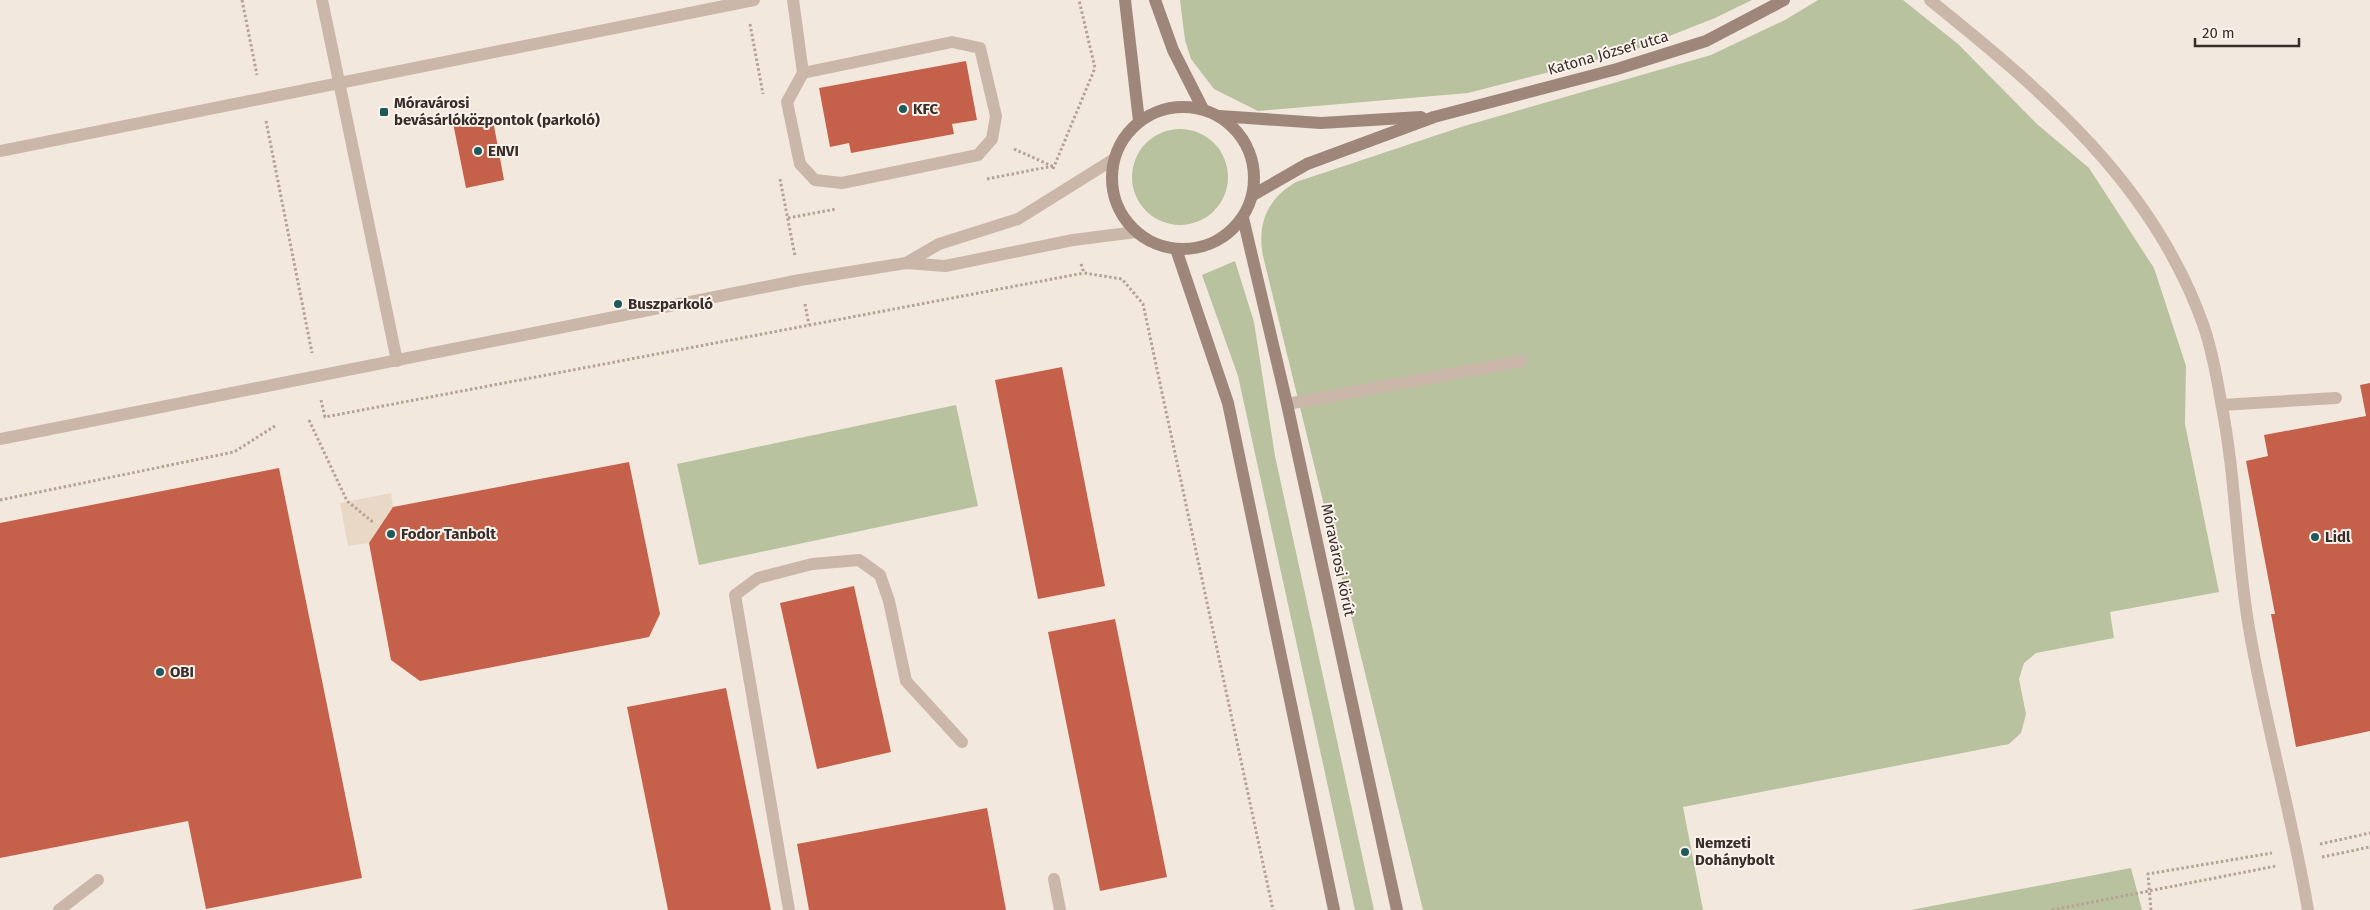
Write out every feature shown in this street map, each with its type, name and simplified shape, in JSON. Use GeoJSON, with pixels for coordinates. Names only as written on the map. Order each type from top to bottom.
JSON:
{"type":"FeatureCollection","features":[{"type":"Feature","properties":{"kind":"main road"},"geometry":{"type":"LineString","coordinates":[[1125,0],[1139,121]]}},
{"type":"Feature","properties":{"kind":"main road"},"geometry":{"type":"LineString","coordinates":[[1155,0],[1173,50],[1203,109]]}},
{"type":"Feature","properties":{"kind":"main road","name":"Katona József utca"},"geometry":{"type":"LineString","coordinates":[[1253,195],[1307,164],[1434,117],[1607,72],[1706,41],[1784,0]]}},
{"type":"Feature","properties":{"kind":"main road"},"geometry":{"type":"LineString","coordinates":[[1180,106],[1203,109],[1219,116],[1242,136],[1254,164],[1253,195],[1243,218],[1225,237],[1202,247],[1176,249],[1155,244],[1136,232],[1119,211],[1112,186],[1114,159],[1123,138],[1139,121],[1158,111],[1180,106]]}},
{"type":"Feature","properties":{"kind":"main road","name":"Katona József utca"},"geometry":{"type":"LineString","coordinates":[[1219,116],[1321,123],[1434,117]]}},
{"type":"Feature","properties":{"kind":"main road","name":"Móravárosi körút"},"geometry":{"type":"LineString","coordinates":[[1243,218],[1287,404],[1398,910]]}},
{"type":"Feature","properties":{"kind":"main road"},"geometry":{"type":"LineString","coordinates":[[1176,249],[1228,403],[1334,910]]}},
{"type":"Feature","properties":{"kind":"lane"},"geometry":{"type":"LineString","coordinates":[[322,0],[397,361]]}},
{"type":"Feature","properties":{"kind":"lane"},"geometry":{"type":"LineString","coordinates":[[0,151],[754,0]]}},
{"type":"Feature","properties":{"kind":"lane"},"geometry":{"type":"LineString","coordinates":[[793,0],[803,73],[787,102],[800,164],[815,180],[842,183],[978,155],[992,139],[996,116],[980,48],[952,42],[803,73]]}},
{"type":"Feature","properties":{"kind":"lane"},"geometry":{"type":"LineString","coordinates":[[1930,0],[2017,72],[2069,119],[2116,171],[2180,270],[2205,328],[2222,405],[2249,627],[2308,910]]}},
{"type":"Feature","properties":{"kind":"lane"},"geometry":{"type":"LineString","coordinates":[[906,263],[939,244],[1018,219],[1114,159]]}},
{"type":"Feature","properties":{"kind":"lane"},"geometry":{"type":"LineString","coordinates":[[0,440],[800,280],[906,263],[946,266],[1073,240],[1136,232]]}},
{"type":"Feature","properties":{"kind":"lane"},"geometry":{"type":"LineString","coordinates":[[1287,404],[1522,361]]}},
{"type":"Feature","properties":{"kind":"lane"},"geometry":{"type":"LineString","coordinates":[[2222,405],[2336,398]]}},
{"type":"Feature","properties":{"kind":"lane"},"geometry":{"type":"LineString","coordinates":[[789,910],[735,595],[758,578],[812,564],[860,560],[880,575],[889,601],[906,681],[962,742]]}},
{"type":"Feature","properties":{"kind":"lane"},"geometry":{"type":"LineString","coordinates":[[1054,879],[1060,910]]}},
{"type":"Feature","properties":{"kind":"lane"},"geometry":{"type":"LineString","coordinates":[[59,910],[98,880]]}},
{"type":"Feature","properties":{"kind":"path"},"geometry":{"type":"LineString","coordinates":[[242,0],[324,417],[1084,273],[1122,279],[1143,304],[1272,910]]}},
{"type":"Feature","properties":{"kind":"path"},"geometry":{"type":"LineString","coordinates":[[1057,194],[1053,166],[1095,68],[1080,0]]}},
{"type":"Feature","properties":{"kind":"path"},"geometry":{"type":"LineString","coordinates":[[992,139],[1053,166]]}},
{"type":"Feature","properties":{"kind":"path"},"geometry":{"type":"LineString","coordinates":[[1073,240],[1084,273]]}},
{"type":"Feature","properties":{"kind":"path"},"geometry":{"type":"LineString","coordinates":[[309,420],[347,501],[374,523]]}},
{"type":"Feature","properties":{"kind":"path"},"geometry":{"type":"LineString","coordinates":[[0,500],[234,452],[275,426]]}},
{"type":"Feature","properties":{"kind":"path"},"geometry":{"type":"LineString","coordinates":[[2052,910],[2149,891],[2298,855],[2370,833]]}},
{"type":"Feature","properties":{"kind":"path"},"geometry":{"type":"LineString","coordinates":[[2151,910],[2148,874],[2370,847]]}},
{"type":"Feature","properties":{"kind":"green space"},"geometry":{"type":"Polygon","coordinates":[[[1180,0],[1752,0],[1715,18],[1634,50],[1468,93],[1258,111],[1214,89],[1191,59],[1185,40],[1180,0]]]}},
{"type":"Feature","properties":{"kind":"green space"},"geometry":{"type":"Polygon","coordinates":[[[1818,0],[1903,0],[1958,44],[2037,124],[2089,168],[2154,268],[2186,366],[2185,424],[2219,592],[2110,612],[2114,638],[2036,653],[2024,663],[2019,679],[2026,714],[2021,733],[2009,744],[1683,807],[1703,910],[1423,910],[1263,256],[1262,233],[1266,213],[1278,196],[1296,182],[1461,127],[1711,55],[1785,20],[1818,0]]]}},
{"type":"Feature","properties":{"kind":"green space"},"geometry":{"type":"Polygon","coordinates":[[[1180,129],[1198,132],[1214,143],[1225,159],[1228,177],[1225,195],[1214,211],[1198,222],[1180,225],[1162,222],[1146,211],[1135,195],[1132,177],[1135,159],[1146,143],[1162,132],[1180,129]]]}},
{"type":"Feature","properties":{"kind":"green space"},"geometry":{"type":"Polygon","coordinates":[[[1235,261],[1254,322],[1275,456],[1374,910],[1355,910],[1238,376],[1202,275],[1235,261]]]}},
{"type":"Feature","properties":{"kind":"green space"},"geometry":{"type":"Polygon","coordinates":[[[956,405],[978,506],[699,565],[677,464],[956,405]]]}},
{"type":"Feature","properties":{"kind":"green space"},"geometry":{"type":"Polygon","coordinates":[[[2131,868],[2142,910],[1911,910],[2131,868]]]}},
{"type":"Feature","properties":{"kind":"shaded area"},"geometry":{"type":"Polygon","coordinates":[[[391,493],[393,507],[369,543],[348,546],[340,503],[391,493]]]}},
{"type":"Feature","properties":{"kind":"building"},"geometry":{"type":"Polygon","coordinates":[[[966,61],[977,120],[952,124],[954,134],[851,153],[849,143],[830,147],[819,88],[966,61]]]}},
{"type":"Feature","properties":{"kind":"building"},"geometry":{"type":"Polygon","coordinates":[[[492,115],[504,180],[466,188],[453,123],[492,115]]]}},
{"type":"Feature","properties":{"kind":"building"},"geometry":{"type":"Polygon","coordinates":[[[1062,367],[1105,586],[1038,599],[995,380],[1062,367]]]}},
{"type":"Feature","properties":{"kind":"building","name":"Lidl"},"geometry":{"type":"Polygon","coordinates":[[[2370,383],[2370,731],[2296,747],[2271,614],[2275,614],[2246,461],[2268,456],[2264,435],[2366,416],[2360,385],[2370,383]]]}},
{"type":"Feature","properties":{"kind":"building"},"geometry":{"type":"Polygon","coordinates":[[[629,462],[660,614],[649,637],[420,681],[391,660],[369,543],[393,507],[629,462]]]}},
{"type":"Feature","properties":{"kind":"building","name":"OBI"},"geometry":{"type":"Polygon","coordinates":[[[279,468],[362,878],[206,909],[188,821],[0,858],[0,523],[279,468]]]}},
{"type":"Feature","properties":{"kind":"building"},"geometry":{"type":"Polygon","coordinates":[[[854,586],[891,752],[817,769],[780,603],[854,586]]]}},
{"type":"Feature","properties":{"kind":"building"},"geometry":{"type":"Polygon","coordinates":[[[1115,619],[1167,877],[1100,891],[1048,632],[1115,619]]]}},
{"type":"Feature","properties":{"kind":"building"},"geometry":{"type":"Polygon","coordinates":[[[726,688],[771,910],[668,910],[627,707],[726,688]]]}},
{"type":"Feature","properties":{"kind":"building"},"geometry":{"type":"Polygon","coordinates":[[[987,808],[1006,910],[809,910],[797,844],[987,808]]]}},
{"type":"Feature","properties":{"kind":"place","name":"KFC"},"geometry":{"type":"Point","coordinates":[903,109]}},
{"type":"Feature","properties":{"kind":"place","name":"Móravárosi bevásárlóközpontok (parkoló)"},"geometry":{"type":"Point","coordinates":[384,112]}},
{"type":"Feature","properties":{"kind":"place","name":"ENVI"},"geometry":{"type":"Point","coordinates":[478,151]}},
{"type":"Feature","properties":{"kind":"place","name":"Buszparkoló"},"geometry":{"type":"Point","coordinates":[618,304]}},
{"type":"Feature","properties":{"kind":"place","name":"Fodor Tanbolt"},"geometry":{"type":"Point","coordinates":[391,534]}},
{"type":"Feature","properties":{"kind":"place","name":"Lidl"},"geometry":{"type":"Point","coordinates":[2315,537]}},
{"type":"Feature","properties":{"kind":"place","name":"OBI"},"geometry":{"type":"Point","coordinates":[160,672]}},
{"type":"Feature","properties":{"kind":"place","name":"Nemzeti Dohánybolt"},"geometry":{"type":"Point","coordinates":[1685,852]}}]}
